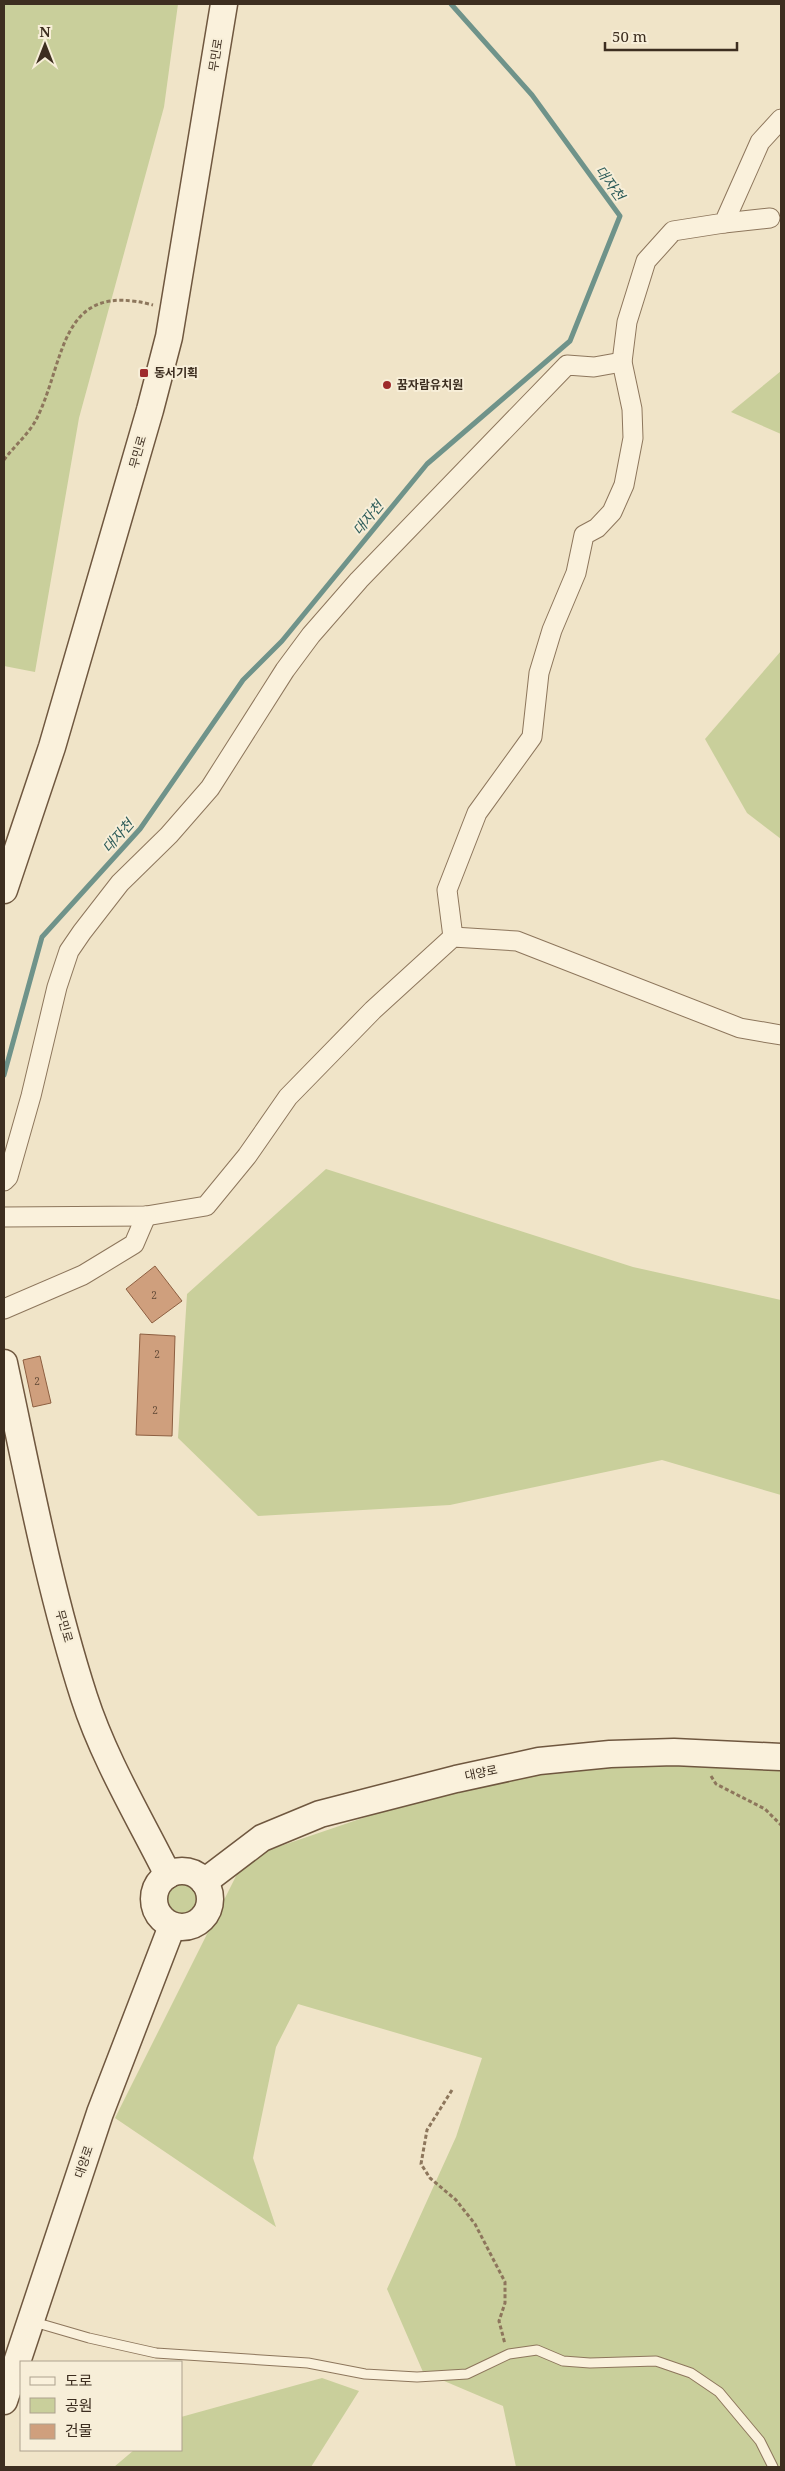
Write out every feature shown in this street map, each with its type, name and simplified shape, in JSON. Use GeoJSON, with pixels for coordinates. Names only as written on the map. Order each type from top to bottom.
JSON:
{"type":"FeatureCollection","features":[{"type":"Feature","properties":{"kind":"street","name":"무민로"},"geometry":{"type":"LineString","coordinates":[[4,890],[65,700],[150,410],[174,308],[224,4]]}},
{"type":"Feature","properties":{"kind":"street"},"geometry":{"type":"LineString","coordinates":[[724,223],[760,142],[781,119]]}},
{"type":"Feature","properties":{"kind":"street"},"geometry":{"type":"LineString","coordinates":[[454,937],[447,890],[478,812],[532,737],[539,673],[552,630],[576,573],[584,535],[597,528],[612,512],[624,485],[633,438],[632,409],[622,362],[627,322],[646,261],[673,230],[770,218]]}},
{"type":"Feature","properties":{"kind":"street"},"geometry":{"type":"LineString","coordinates":[[4,1181],[8,1177],[31,1096],[57,987],[69,950],[82,932],[120,883],[169,835],[210,788],[285,670],[311,636],[359,580],[567,365],[594,367],[622,362]]}},
{"type":"Feature","properties":{"kind":"street"},"geometry":{"type":"LineString","coordinates":[[4,1218],[146,1216],[206,1206],[247,1156],[288,1097],[373,1010],[454,937],[517,941],[740,1028],[781,1035]]}},
{"type":"Feature","properties":{"kind":"street"},"geometry":{"type":"LineString","coordinates":[[4,1310],[83,1275],[134,1244],[146,1216]]}},
{"type":"Feature","properties":{"kind":"street","name":"무민로"},"geometry":{"type":"LineString","coordinates":[[4,1363],[53,1586],[84,1698],[103,1746],[168,1875]]}},
{"type":"Feature","properties":{"kind":"street","name":"대양로"},"geometry":{"type":"LineString","coordinates":[[204,1882],[262,1838],[320,1814],[456,1779],[539,1761],[610,1754],[695,1753],[781,1756]]}},
{"type":"Feature","properties":{"kind":"street"},"geometry":{"type":"LineString","coordinates":[[180,1871],[189,1872],[204,1882],[210,1898],[205,1915],[191,1926],[182,1928],[172,1926],[157,1913],[154,1904],[157,1885],[168,1875],[180,1871]]}},
{"type":"Feature","properties":{"kind":"street","name":"대양로"},"geometry":{"type":"LineString","coordinates":[[4,2401],[100,2113],[172,1926]]}},
{"type":"Feature","properties":{"kind":"lane"},"geometry":{"type":"LineString","coordinates":[[30,2321],[88,2338],[156,2353],[308,2363],[365,2374],[417,2377],[467,2374],[508,2354],[537,2350],[563,2360],[590,2363],[656,2361],[690,2373],[720,2392],[760,2441],[773,2467]]}},
{"type":"Feature","properties":{"kind":"path"},"geometry":{"type":"LineString","coordinates":[[4,460],[37,419],[65,337],[81,316],[103,303],[124,299],[174,308]]}},
{"type":"Feature","properties":{"kind":"path"},"geometry":{"type":"LineString","coordinates":[[695,1753],[716,1784],[765,1809],[781,1825]]}},
{"type":"Feature","properties":{"kind":"path"},"geometry":{"type":"LineString","coordinates":[[452,2090],[427,2130],[421,2164],[430,2178],[456,2200],[475,2224],[505,2282],[506,2303],[499,2321],[508,2354]]}},
{"type":"Feature","properties":{"kind":"green space"},"geometry":{"type":"Polygon","coordinates":[[[4,4],[178,4],[164,107],[79,418],[35,672],[4,666],[4,4]]]}},
{"type":"Feature","properties":{"kind":"green space"},"geometry":{"type":"Polygon","coordinates":[[[781,371],[781,434],[731,412],[781,371]]]}},
{"type":"Feature","properties":{"kind":"green space"},"geometry":{"type":"Polygon","coordinates":[[[781,651],[781,839],[747,813],[705,739],[781,651]]]}},
{"type":"Feature","properties":{"kind":"green space"},"geometry":{"type":"Polygon","coordinates":[[[326,1169],[633,1267],[781,1300],[781,1495],[662,1460],[450,1505],[258,1516],[178,1438],[187,1294],[326,1169]]]}},
{"type":"Feature","properties":{"kind":"green space"},"geometry":{"type":"Polygon","coordinates":[[[540,1753],[781,1768],[781,2467],[516,2467],[503,2406],[423,2372],[387,2289],[456,2137],[482,2058],[298,2004],[276,2047],[253,2158],[276,2227],[115,2118],[245,1858],[401,1805],[540,1753]]]}},
{"type":"Feature","properties":{"kind":"green space"},"geometry":{"type":"Polygon","coordinates":[[[182,1883],[188,1884],[193,1888],[197,1893],[197,1905],[193,1910],[188,1914],[182,1915],[176,1914],[171,1910],[167,1905],[166,1899],[167,1893],[171,1888],[176,1884],[182,1883]]]}},
{"type":"Feature","properties":{"kind":"green space"},"geometry":{"type":"Polygon","coordinates":[[[322,2378],[359,2391],[311,2467],[114,2467],[133,2451],[182,2451],[182,2417],[322,2378]]]}},
{"type":"Feature","properties":{"kind":"building"},"geometry":{"type":"Polygon","coordinates":[[[155,1266],[182,1301],[152,1323],[126,1289],[155,1266]]]}},
{"type":"Feature","properties":{"kind":"building"},"geometry":{"type":"Polygon","coordinates":[[[140,1334],[175,1336],[172,1436],[136,1435],[140,1334]]]}},
{"type":"Feature","properties":{"kind":"building"},"geometry":{"type":"Polygon","coordinates":[[[40,1356],[51,1403],[33,1407],[23,1360],[40,1356]]]}},
{"type":"Feature","properties":{"kind":"waterway","name":"대자천"},"geometry":{"type":"LineString","coordinates":[[4,1075],[42,937],[140,829],[243,680],[282,641],[427,464],[570,341],[620,216],[532,95],[451,4]]}},
{"type":"Feature","properties":{"kind":"place","name":"동서기획"},"geometry":{"type":"Point","coordinates":[144,373]}},
{"type":"Feature","properties":{"kind":"place","name":"꿈자람유치원"},"geometry":{"type":"Point","coordinates":[387,385]}}]}
